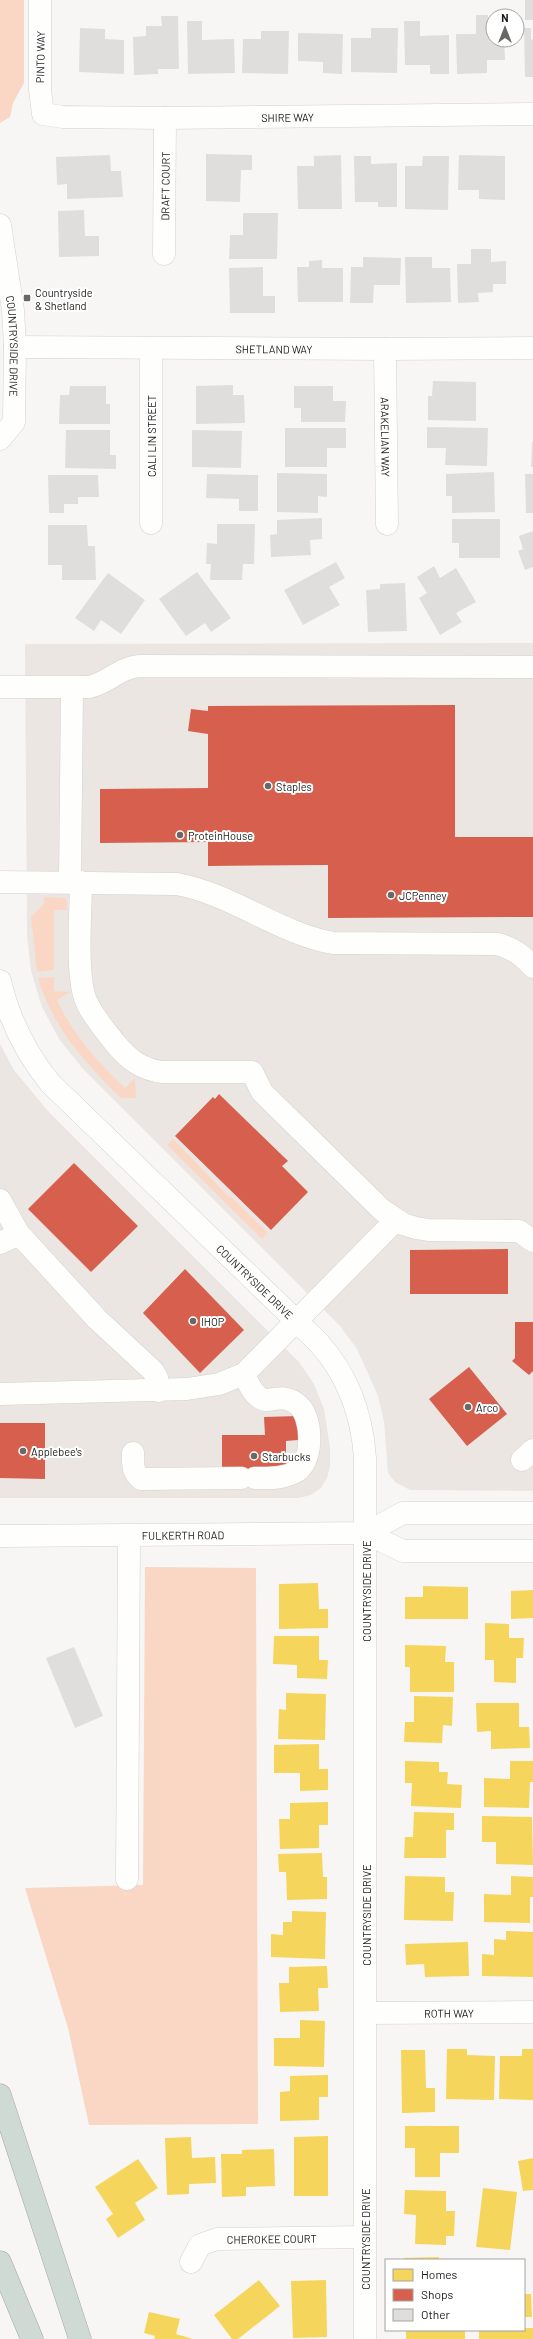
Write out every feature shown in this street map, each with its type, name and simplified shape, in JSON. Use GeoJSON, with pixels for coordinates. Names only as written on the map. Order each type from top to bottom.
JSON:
{"type":"FeatureCollection","features":[{"type":"Feature","properties":{"kind":"highway"},"geometry":{"type":"LineString","coordinates":[[0,2094],[80,2339]]}},
{"type":"Feature","properties":{"kind":"highway"},"geometry":{"type":"LineString","coordinates":[[0,2262],[32,2339]]}},
{"type":"Feature","properties":{"kind":"street","name":"PINTO WAY"},"geometry":{"type":"LineString","coordinates":[[40,0],[40,90],[43,114]]}},
{"type":"Feature","properties":{"kind":"street","name":"SHIRE WAY"},"geometry":{"type":"LineString","coordinates":[[43,114],[63,117],[165,118],[533,114]]}},
{"type":"Feature","properties":{"kind":"street","name":"DRAFT COURT"},"geometry":{"type":"LineString","coordinates":[[164,254],[165,118]]}},
{"type":"Feature","properties":{"kind":"street","name":"COUNTRYSIDE DRIVE"},"geometry":{"type":"LineString","coordinates":[[0,225],[13,310],[15,347],[14,422],[0,439]]}},
{"type":"Feature","properties":{"kind":"street","name":"SHETLAND WAY"},"geometry":{"type":"LineString","coordinates":[[15,347],[385,350],[533,348]]}},
{"type":"Feature","properties":{"kind":"street","name":"CALI LIN STREET"},"geometry":{"type":"LineString","coordinates":[[151,348],[151,523]]}},
{"type":"Feature","properties":{"kind":"street","name":"ARAKELIAN WAY"},"geometry":{"type":"LineString","coordinates":[[385,350],[387,524]]}},
{"type":"Feature","properties":{"kind":"street"},"geometry":{"type":"LineString","coordinates":[[0,687],[72,688],[96,686],[125,668],[139,666],[533,667]]}},
{"type":"Feature","properties":{"kind":"street"},"geometry":{"type":"LineString","coordinates":[[72,688],[75,882],[81,976],[86,1002],[94,1016],[118,1046],[135,1063],[149,1071],[252,1072],[262,1092],[382,1210],[396,1220],[409,1226],[428,1230],[519,1232],[533,1241]]}},
{"type":"Feature","properties":{"kind":"street"},"geometry":{"type":"LineString","coordinates":[[0,882],[164,883],[190,886],[308,937],[333,943],[497,944],[509,947],[519,953],[533,967]]}},
{"type":"Feature","properties":{"kind":"street","name":"COUNTRYSIDE DRIVE"},"geometry":{"type":"LineString","coordinates":[[0,981],[6,1007],[8,1035],[32,1060],[50,1083],[296,1320],[324,1349],[348,1385],[358,1409],[365,1458],[366,1533],[365,2339]]}},
{"type":"Feature","properties":{"kind":"street"},"geometry":{"type":"LineString","coordinates":[[0,1200],[9,1239],[97,1318],[153,1371],[157,1378],[158,1391]]}},
{"type":"Feature","properties":{"kind":"street"},"geometry":{"type":"LineString","coordinates":[[0,1394],[158,1391],[219,1384],[244,1374],[396,1220]]}},
{"type":"Feature","properties":{"kind":"street"},"geometry":{"type":"LineString","coordinates":[[133,1453],[133,1467],[136,1475],[141,1479],[284,1477],[299,1470],[308,1455],[310,1442],[307,1422],[303,1411],[297,1404],[284,1400],[258,1398],[252,1392],[244,1374]]}},
{"type":"Feature","properties":{"kind":"street","name":"FULKERTH ROAD"},"geometry":{"type":"LineString","coordinates":[[366,1533],[403,1513],[533,1513]]}},
{"type":"Feature","properties":{"kind":"street","name":"FULKERTH ROAD"},"geometry":{"type":"LineString","coordinates":[[0,1536],[366,1533],[404,1551],[533,1551]]}},
{"type":"Feature","properties":{"kind":"street"},"geometry":{"type":"LineString","coordinates":[[127,1879],[129,1536]]}},
{"type":"Feature","properties":{"kind":"street","name":"ROTH WAY"},"geometry":{"type":"LineString","coordinates":[[366,2013],[533,2012]]}},
{"type":"Feature","properties":{"kind":"street","name":"CHEROKEE COURT"},"geometry":{"type":"LineString","coordinates":[[191,2262],[200,2245],[217,2238],[364,2237]]}},
{"type":"Feature","properties":{"kind":"shaded area"},"geometry":{"type":"Polygon","coordinates":[[[0,0],[24,0],[24,83],[13,103],[10,117],[0,123],[0,0]]]}},
{"type":"Feature","properties":{"kind":"shaded area"},"geometry":{"type":"Polygon","coordinates":[[[533,643],[533,1491],[410,1490],[395,1482],[388,1473],[384,1422],[378,1396],[357,1349],[340,1326],[83,1069],[59,1039],[42,1007],[31,971],[27,935],[25,644],[533,643]]]}},
{"type":"Feature","properties":{"kind":"shaded area"},"geometry":{"type":"Polygon","coordinates":[[[44,897],[65,898],[67,902],[67,910],[54,910],[54,970],[37,972],[31,917],[44,903],[44,897]]]}},
{"type":"Feature","properties":{"kind":"shaded area"},"geometry":{"type":"Polygon","coordinates":[[[54,977],[54,991],[70,992],[57,1000],[70,1025],[95,1058],[125,1088],[135,1078],[136,1098],[121,1098],[82,1057],[71,1043],[52,1013],[38,978],[54,977]]]}},
{"type":"Feature","properties":{"kind":"shaded area"},"geometry":{"type":"Polygon","coordinates":[[[0,1044],[14,1070],[47,1110],[299,1362],[314,1384],[324,1409],[330,1447],[330,1467],[327,1478],[321,1488],[311,1495],[299,1498],[0,1498],[0,1044]]]}},
{"type":"Feature","properties":{"kind":"shaded area"},"geometry":{"type":"Polygon","coordinates":[[[173,1139],[229,1197],[231,1197],[268,1233],[262,1239],[167,1145],[173,1139]]]}},
{"type":"Feature","properties":{"kind":"shaded area"},"geometry":{"type":"Polygon","coordinates":[[[145,1567],[256,1568],[258,2124],[89,2125],[68,2028],[25,1888],[143,1885],[145,1567]]]}},
{"type":"Feature","properties":{"kind":"building: Homes"},"geometry":{"type":"Polygon","coordinates":[[[318,1583],[319,1609],[328,1609],[328,1628],[279,1629],[279,1584],[318,1583]]]}},
{"type":"Feature","properties":{"kind":"building: Homes"},"geometry":{"type":"Polygon","coordinates":[[[423,1586],[468,1587],[468,1619],[405,1619],[405,1597],[423,1597],[423,1586]]]}},
{"type":"Feature","properties":{"kind":"building: Homes"},"geometry":{"type":"Polygon","coordinates":[[[533,1590],[533,1618],[511,1619],[511,1591],[533,1590]]]}},
{"type":"Feature","properties":{"kind":"building: Homes"},"geometry":{"type":"Polygon","coordinates":[[[485,1623],[509,1624],[509,1638],[524,1638],[523,1658],[516,1658],[516,1683],[494,1682],[494,1660],[485,1660],[485,1623]]]}},
{"type":"Feature","properties":{"kind":"building: Homes"},"geometry":{"type":"Polygon","coordinates":[[[274,1636],[319,1636],[319,1660],[328,1660],[327,1679],[297,1678],[297,1665],[273,1664],[274,1636]]]}},
{"type":"Feature","properties":{"kind":"building: Homes"},"geometry":{"type":"Polygon","coordinates":[[[405,1645],[446,1646],[445,1662],[454,1662],[454,1692],[410,1692],[410,1667],[405,1667],[405,1645]]]}},
{"type":"Feature","properties":{"kind":"building: Homes"},"geometry":{"type":"Polygon","coordinates":[[[286,1693],[326,1694],[325,1740],[278,1739],[279,1709],[286,1710],[286,1693]]]}},
{"type":"Feature","properties":{"kind":"building: Homes"},"geometry":{"type":"Polygon","coordinates":[[[414,1696],[453,1697],[452,1726],[443,1725],[442,1743],[404,1742],[405,1722],[414,1722],[414,1696]]]}},
{"type":"Feature","properties":{"kind":"building: Homes"},"geometry":{"type":"Polygon","coordinates":[[[476,1703],[519,1703],[519,1727],[529,1727],[530,1748],[491,1749],[491,1731],[477,1732],[476,1703]]]}},
{"type":"Feature","properties":{"kind":"building: Homes"},"geometry":{"type":"Polygon","coordinates":[[[319,1744],[319,1769],[328,1769],[328,1790],[300,1791],[300,1773],[274,1773],[274,1745],[319,1744]]]}},
{"type":"Feature","properties":{"kind":"building: Homes"},"geometry":{"type":"Polygon","coordinates":[[[405,1761],[439,1762],[439,1772],[448,1772],[447,1784],[462,1785],[461,1808],[411,1806],[412,1783],[405,1783],[405,1761]]]}},
{"type":"Feature","properties":{"kind":"building: Homes"},"geometry":{"type":"Polygon","coordinates":[[[510,1761],[533,1761],[533,1782],[530,1782],[529,1808],[484,1807],[484,1778],[510,1779],[510,1761]]]}},
{"type":"Feature","properties":{"kind":"building: Homes"},"geometry":{"type":"Polygon","coordinates":[[[328,1802],[328,1825],[319,1825],[319,1848],[280,1849],[279,1819],[290,1819],[290,1803],[328,1802]]]}},
{"type":"Feature","properties":{"kind":"building: Homes"},"geometry":{"type":"Polygon","coordinates":[[[414,1812],[454,1813],[454,1830],[446,1830],[446,1858],[404,1858],[405,1837],[413,1837],[414,1812]]]}},
{"type":"Feature","properties":{"kind":"building: Homes"},"geometry":{"type":"Polygon","coordinates":[[[482,1816],[532,1817],[533,1865],[496,1864],[496,1842],[482,1842],[482,1816]]]}},
{"type":"Feature","properties":{"kind":"building: Homes"},"geometry":{"type":"Polygon","coordinates":[[[322,1853],[323,1877],[327,1877],[327,1899],[287,1900],[286,1872],[279,1872],[278,1854],[322,1853]]]}},
{"type":"Feature","properties":{"kind":"building: Homes"},"geometry":{"type":"Polygon","coordinates":[[[405,1876],[445,1877],[445,1892],[454,1892],[453,1921],[404,1920],[405,1876]]]}},
{"type":"Feature","properties":{"kind":"building: Homes"},"geometry":{"type":"Polygon","coordinates":[[[511,1876],[533,1877],[533,1897],[530,1897],[530,1923],[484,1922],[484,1894],[511,1895],[511,1876]]]}},
{"type":"Feature","properties":{"kind":"building: Homes"},"geometry":{"type":"Polygon","coordinates":[[[292,1911],[326,1912],[325,1959],[271,1957],[271,1934],[283,1935],[283,1922],[292,1922],[292,1911]]]}},
{"type":"Feature","properties":{"kind":"building: Homes"},"geometry":{"type":"Polygon","coordinates":[[[506,1931],[533,1932],[533,1977],[482,1976],[482,1954],[494,1955],[494,1939],[506,1940],[506,1931]]]}},
{"type":"Feature","properties":{"kind":"building: Homes"},"geometry":{"type":"Polygon","coordinates":[[[468,1942],[469,1976],[425,1977],[424,1964],[406,1965],[405,1944],[468,1942]]]}},
{"type":"Feature","properties":{"kind":"building: Homes"},"geometry":{"type":"Polygon","coordinates":[[[327,1966],[328,1988],[318,1988],[319,2011],[280,2012],[279,1983],[289,1983],[289,1967],[327,1966]]]}},
{"type":"Feature","properties":{"kind":"building: Homes"},"geometry":{"type":"Polygon","coordinates":[[[300,2020],[325,2021],[324,2067],[274,2066],[274,2038],[300,2038],[300,2020]]]}},
{"type":"Feature","properties":{"kind":"building: Homes"},"geometry":{"type":"Polygon","coordinates":[[[447,2049],[467,2049],[467,2055],[495,2056],[494,2100],[446,2099],[447,2049]]]}},
{"type":"Feature","properties":{"kind":"building: Homes"},"geometry":{"type":"Polygon","coordinates":[[[522,2049],[533,2049],[533,2100],[499,2099],[500,2056],[522,2056],[522,2049]]]}},
{"type":"Feature","properties":{"kind":"building: Homes"},"geometry":{"type":"Polygon","coordinates":[[[401,2050],[425,2050],[426,2088],[435,2088],[435,2112],[402,2113],[401,2050]]]}},
{"type":"Feature","properties":{"kind":"building: Homes"},"geometry":{"type":"Polygon","coordinates":[[[328,2075],[328,2097],[319,2097],[319,2120],[280,2121],[280,2092],[290,2091],[290,2076],[328,2075]]]}},
{"type":"Feature","properties":{"kind":"building: Homes"},"geometry":{"type":"Polygon","coordinates":[[[405,2126],[459,2126],[459,2153],[440,2153],[440,2177],[415,2177],[415,2148],[405,2148],[405,2126]]]}},
{"type":"Feature","properties":{"kind":"building: Homes"},"geometry":{"type":"Polygon","coordinates":[[[328,2136],[328,2196],[294,2196],[294,2137],[328,2136]]]}},
{"type":"Feature","properties":{"kind":"building: Homes"},"geometry":{"type":"Polygon","coordinates":[[[191,2137],[192,2158],[215,2157],[216,2183],[189,2184],[189,2194],[167,2195],[165,2138],[191,2137]]]}},
{"type":"Feature","properties":{"kind":"building: Homes"},"geometry":{"type":"Polygon","coordinates":[[[274,2149],[275,2186],[246,2187],[246,2196],[222,2197],[221,2154],[242,2154],[242,2150],[274,2149]]]}},
{"type":"Feature","properties":{"kind":"building: Homes"},"geometry":{"type":"Polygon","coordinates":[[[533,2158],[533,2190],[523,2191],[518,2161],[533,2158]]]}},
{"type":"Feature","properties":{"kind":"building: Homes"},"geometry":{"type":"Polygon","coordinates":[[[138,2159],[158,2188],[135,2203],[145,2220],[118,2238],[106,2219],[113,2214],[95,2187],[138,2159]]]}},
{"type":"Feature","properties":{"kind":"building: Homes"},"geometry":{"type":"Polygon","coordinates":[[[483,2188],[517,2192],[510,2250],[476,2247],[483,2188]]]}},
{"type":"Feature","properties":{"kind":"building: Homes"},"geometry":{"type":"Polygon","coordinates":[[[405,2190],[446,2191],[446,2211],[455,2211],[454,2236],[446,2236],[446,2245],[415,2244],[416,2215],[404,2214],[405,2190]]]}},
{"type":"Feature","properties":{"kind":"building: Homes"},"geometry":{"type":"Polygon","coordinates":[[[439,2257],[439,2259],[404,2259],[439,2257]]]}},
{"type":"Feature","properties":{"kind":"building: Homes"},"geometry":{"type":"Polygon","coordinates":[[[259,2280],[280,2306],[238,2339],[232,2339],[214,2315],[259,2280]]]}},
{"type":"Feature","properties":{"kind":"building: Homes"},"geometry":{"type":"Polygon","coordinates":[[[326,2280],[327,2337],[293,2338],[291,2281],[326,2280]]]}},
{"type":"Feature","properties":{"kind":"building: Homes"},"geometry":{"type":"Polygon","coordinates":[[[525,2294],[531,2294],[532,2317],[525,2317],[525,2294]]]}},
{"type":"Feature","properties":{"kind":"building: Homes"},"geometry":{"type":"Polygon","coordinates":[[[149,2312],[180,2319],[176,2334],[193,2339],[154,2339],[155,2336],[144,2333],[149,2312]]]}},
{"type":"Feature","properties":{"kind":"building: Homes"},"geometry":{"type":"Polygon","coordinates":[[[525,2328],[533,2328],[533,2339],[479,2339],[479,2331],[525,2331],[525,2328]]]}},
{"type":"Feature","properties":{"kind":"building: Homes"},"geometry":{"type":"Polygon","coordinates":[[[406,2331],[465,2331],[465,2339],[406,2339],[406,2331]]]}},
{"type":"Feature","properties":{"kind":"building: Shops"},"geometry":{"type":"Polygon","coordinates":[[[455,705],[455,837],[533,837],[533,917],[328,918],[328,865],[208,866],[208,842],[100,843],[100,789],[208,788],[208,734],[188,731],[191,709],[208,711],[208,706],[455,705]]]}},
{"type":"Feature","properties":{"kind":"building: Shops"},"geometry":{"type":"Polygon","coordinates":[[[219,1094],[288,1161],[282,1166],[308,1192],[271,1230],[175,1136],[213,1097],[215,1099],[219,1094]]]}},
{"type":"Feature","properties":{"kind":"building: Shops"},"geometry":{"type":"Polygon","coordinates":[[[74,1163],[138,1226],[91,1272],[28,1209],[74,1163]]]}},
{"type":"Feature","properties":{"kind":"building: Shops"},"geometry":{"type":"Polygon","coordinates":[[[508,1249],[508,1294],[410,1294],[410,1250],[508,1249]]]}},
{"type":"Feature","properties":{"kind":"building: Shops","name":"IHOP"},"geometry":{"type":"Polygon","coordinates":[[[185,1269],[244,1330],[200,1373],[143,1313],[185,1269]]]}},
{"type":"Feature","properties":{"kind":"building: Shops"},"geometry":{"type":"Polygon","coordinates":[[[515,1322],[533,1322],[533,1371],[529,1375],[512,1361],[515,1358],[515,1322]]]}},
{"type":"Feature","properties":{"kind":"building: Shops"},"geometry":{"type":"Polygon","coordinates":[[[469,1367],[507,1414],[467,1446],[429,1399],[469,1367]]]}},
{"type":"Feature","properties":{"kind":"building: Shops","name":"Starbucks"},"geometry":{"type":"Polygon","coordinates":[[[298,1416],[298,1440],[286,1441],[286,1472],[222,1473],[222,1435],[265,1435],[264,1417],[298,1416]]]}},
{"type":"Feature","properties":{"kind":"building: Shops","name":"Applebee's"},"geometry":{"type":"Polygon","coordinates":[[[0,1423],[45,1423],[45,1479],[0,1478],[0,1423]]]}},
{"type":"Feature","properties":{"kind":"building: Other"},"geometry":{"type":"Polygon","coordinates":[[[525,0],[533,0],[533,20],[525,20],[525,0]]]}},
{"type":"Feature","properties":{"kind":"building: Other"},"geometry":{"type":"Polygon","coordinates":[[[476,15],[485,15],[485,48],[504,48],[505,60],[487,60],[487,73],[457,74],[456,34],[476,34],[476,15]]]}},
{"type":"Feature","properties":{"kind":"building: Other"},"geometry":{"type":"Polygon","coordinates":[[[161,16],[178,16],[179,69],[158,69],[158,74],[134,75],[133,37],[146,36],[146,26],[162,26],[161,16]]]}},
{"type":"Feature","properties":{"kind":"building: Other"},"geometry":{"type":"Polygon","coordinates":[[[187,21],[202,21],[202,40],[234,39],[235,73],[188,74],[187,21]]]}},
{"type":"Feature","properties":{"kind":"building: Other"},"geometry":{"type":"Polygon","coordinates":[[[404,21],[420,21],[420,36],[449,35],[449,74],[430,74],[430,65],[405,65],[404,21]]]}},
{"type":"Feature","properties":{"kind":"building: Other"},"geometry":{"type":"Polygon","coordinates":[[[80,28],[105,29],[105,39],[124,40],[124,74],[79,72],[80,28]]]}},
{"type":"Feature","properties":{"kind":"building: Other"},"geometry":{"type":"Polygon","coordinates":[[[371,28],[398,28],[397,73],[351,72],[351,38],[371,38],[371,28]]]}},
{"type":"Feature","properties":{"kind":"building: Other"},"geometry":{"type":"Polygon","coordinates":[[[525,28],[531,28],[531,40],[533,39],[533,77],[525,77],[525,28]]]}},
{"type":"Feature","properties":{"kind":"building: Other"},"geometry":{"type":"Polygon","coordinates":[[[261,31],[289,31],[288,74],[242,73],[243,39],[261,39],[261,31]]]}},
{"type":"Feature","properties":{"kind":"building: Other"},"geometry":{"type":"Polygon","coordinates":[[[298,33],[343,34],[342,74],[323,73],[323,62],[298,61],[298,33]]]}},
{"type":"Feature","properties":{"kind":"building: Other"},"geometry":{"type":"Polygon","coordinates":[[[206,154],[252,155],[252,170],[241,170],[240,202],[206,201],[206,154]]]}},
{"type":"Feature","properties":{"kind":"building: Other"},"geometry":{"type":"Polygon","coordinates":[[[110,155],[111,171],[121,171],[123,197],[67,199],[67,184],[57,185],[56,157],[110,155]]]}},
{"type":"Feature","properties":{"kind":"building: Other"},"geometry":{"type":"Polygon","coordinates":[[[341,155],[342,209],[298,209],[297,166],[314,166],[314,156],[341,155]]]}},
{"type":"Feature","properties":{"kind":"building: Other"},"geometry":{"type":"Polygon","coordinates":[[[459,155],[505,156],[505,200],[479,199],[479,190],[458,190],[459,155]]]}},
{"type":"Feature","properties":{"kind":"building: Other"},"geometry":{"type":"Polygon","coordinates":[[[354,156],[371,156],[371,164],[397,163],[397,207],[378,207],[378,202],[355,202],[354,156]]]}},
{"type":"Feature","properties":{"kind":"building: Other"},"geometry":{"type":"Polygon","coordinates":[[[423,156],[449,156],[448,210],[405,209],[405,166],[422,166],[423,156]]]}},
{"type":"Feature","properties":{"kind":"building: Other"},"geometry":{"type":"Polygon","coordinates":[[[84,210],[85,236],[99,236],[99,256],[59,257],[58,211],[84,210]]]}},
{"type":"Feature","properties":{"kind":"building: Other"},"geometry":{"type":"Polygon","coordinates":[[[243,213],[278,213],[277,259],[229,259],[230,235],[243,235],[243,213]]]}},
{"type":"Feature","properties":{"kind":"building: Other"},"geometry":{"type":"Polygon","coordinates":[[[471,249],[491,249],[491,262],[506,261],[506,284],[493,284],[493,292],[478,293],[479,302],[458,303],[457,264],[471,264],[471,249]]]}},
{"type":"Feature","properties":{"kind":"building: Other"},"geometry":{"type":"Polygon","coordinates":[[[363,257],[401,258],[400,285],[374,285],[373,303],[350,303],[351,267],[363,267],[363,257]]]}},
{"type":"Feature","properties":{"kind":"building: Other"},"geometry":{"type":"Polygon","coordinates":[[[405,257],[432,257],[432,268],[450,268],[451,302],[406,303],[405,257]]]}},
{"type":"Feature","properties":{"kind":"building: Other"},"geometry":{"type":"Polygon","coordinates":[[[322,260],[322,268],[343,268],[343,302],[298,302],[297,267],[309,267],[309,261],[322,260]]]}},
{"type":"Feature","properties":{"kind":"building: Other"},"geometry":{"type":"Polygon","coordinates":[[[263,267],[263,296],[275,296],[275,313],[230,313],[229,268],[263,267]]]}},
{"type":"Feature","properties":{"kind":"building: Other"},"geometry":{"type":"Polygon","coordinates":[[[433,381],[476,382],[476,421],[428,420],[428,396],[432,396],[433,381]]]}},
{"type":"Feature","properties":{"kind":"building: Other"},"geometry":{"type":"Polygon","coordinates":[[[233,385],[233,395],[244,395],[245,423],[196,424],[196,386],[233,385]]]}},
{"type":"Feature","properties":{"kind":"building: Other"},"geometry":{"type":"Polygon","coordinates":[[[70,386],[106,386],[106,404],[110,404],[110,424],[59,424],[60,395],[69,395],[70,386]]]}},
{"type":"Feature","properties":{"kind":"building: Other"},"geometry":{"type":"Polygon","coordinates":[[[294,386],[333,386],[333,401],[346,401],[345,422],[301,422],[301,408],[294,408],[294,386]]]}},
{"type":"Feature","properties":{"kind":"building: Other"},"geometry":{"type":"Polygon","coordinates":[[[427,427],[488,428],[487,466],[445,465],[446,448],[427,448],[427,427]]]}},
{"type":"Feature","properties":{"kind":"building: Other"},"geometry":{"type":"Polygon","coordinates":[[[285,428],[346,428],[346,448],[327,448],[327,467],[285,467],[285,428]]]}},
{"type":"Feature","properties":{"kind":"building: Other"},"geometry":{"type":"Polygon","coordinates":[[[66,430],[110,430],[110,455],[116,455],[116,469],[65,468],[66,430]]]}},
{"type":"Feature","properties":{"kind":"building: Other"},"geometry":{"type":"Polygon","coordinates":[[[192,430],[242,431],[241,468],[192,467],[192,430]]]}},
{"type":"Feature","properties":{"kind":"building: Other"},"geometry":{"type":"Polygon","coordinates":[[[532,442],[533,467],[531,467],[532,442]]]}},
{"type":"Feature","properties":{"kind":"building: Other"},"geometry":{"type":"Polygon","coordinates":[[[494,472],[495,512],[452,513],[452,496],[446,496],[446,474],[494,472]]]}},
{"type":"Feature","properties":{"kind":"building: Other"},"geometry":{"type":"Polygon","coordinates":[[[277,473],[327,474],[327,497],[318,496],[318,513],[277,512],[277,473]]]}},
{"type":"Feature","properties":{"kind":"building: Other"},"geometry":{"type":"Polygon","coordinates":[[[207,474],[258,475],[258,511],[239,511],[239,499],[206,498],[207,474]]]}},
{"type":"Feature","properties":{"kind":"building: Other"},"geometry":{"type":"Polygon","coordinates":[[[525,474],[533,474],[533,513],[526,513],[525,474]]]}},
{"type":"Feature","properties":{"kind":"building: Other"},"geometry":{"type":"Polygon","coordinates":[[[48,475],[98,475],[99,497],[78,497],[78,504],[64,504],[64,513],[49,513],[48,475]]]}},
{"type":"Feature","properties":{"kind":"building: Other"},"geometry":{"type":"Polygon","coordinates":[[[322,518],[322,539],[310,540],[311,555],[271,557],[270,535],[277,534],[277,520],[322,518]]]}},
{"type":"Feature","properties":{"kind":"building: Other"},"geometry":{"type":"Polygon","coordinates":[[[452,519],[500,519],[500,558],[459,558],[459,543],[452,543],[452,519]]]}},
{"type":"Feature","properties":{"kind":"building: Other"},"geometry":{"type":"Polygon","coordinates":[[[217,524],[255,524],[254,564],[243,564],[242,580],[210,580],[211,564],[206,564],[207,543],[217,544],[217,524]]]}},
{"type":"Feature","properties":{"kind":"building: Other"},"geometry":{"type":"Polygon","coordinates":[[[48,525],[87,525],[88,546],[95,546],[96,580],[62,580],[62,565],[48,565],[48,525]]]}},
{"type":"Feature","properties":{"kind":"building: Other"},"geometry":{"type":"Polygon","coordinates":[[[533,531],[533,567],[525,570],[518,551],[523,549],[519,536],[533,531]]]}},
{"type":"Feature","properties":{"kind":"building: Other"},"geometry":{"type":"Polygon","coordinates":[[[336,562],[345,578],[329,587],[340,605],[303,625],[284,590],[336,562]]]}},
{"type":"Feature","properties":{"kind":"building: Other"},"geometry":{"type":"Polygon","coordinates":[[[434,566],[440,578],[456,568],[476,602],[456,613],[462,622],[440,635],[419,598],[427,593],[417,577],[434,566]]]}},
{"type":"Feature","properties":{"kind":"building: Other"},"geometry":{"type":"Polygon","coordinates":[[[197,572],[231,618],[211,632],[205,623],[186,636],[159,599],[197,572]]]}},
{"type":"Feature","properties":{"kind":"building: Other"},"geometry":{"type":"Polygon","coordinates":[[[108,573],[145,600],[121,634],[101,620],[94,631],[75,618],[108,573]]]}},
{"type":"Feature","properties":{"kind":"building: Other"},"geometry":{"type":"Polygon","coordinates":[[[405,583],[407,631],[368,632],[366,590],[380,589],[380,584],[405,583]]]}},
{"type":"Feature","properties":{"kind":"building: Other"},"geometry":{"type":"Polygon","coordinates":[[[74,1647],[103,1716],[75,1728],[46,1658],[74,1647]]]}},
{"type":"Feature","properties":{"kind":"place","name":"Countryside & Shetland"},"geometry":{"type":"Point","coordinates":[27,298]}},
{"type":"Feature","properties":{"kind":"place","name":"Staples"},"geometry":{"type":"Point","coordinates":[268,786]}},
{"type":"Feature","properties":{"kind":"place","name":"ProteinHouse"},"geometry":{"type":"Point","coordinates":[180,835]}},
{"type":"Feature","properties":{"kind":"place","name":"JCPenney"},"geometry":{"type":"Point","coordinates":[391,895]}},
{"type":"Feature","properties":{"kind":"place","name":"IHOP"},"geometry":{"type":"Point","coordinates":[193,1321]}},
{"type":"Feature","properties":{"kind":"place","name":"Arco"},"geometry":{"type":"Point","coordinates":[468,1407]}},
{"type":"Feature","properties":{"kind":"place","name":"Applebee's"},"geometry":{"type":"Point","coordinates":[23,1451]}},
{"type":"Feature","properties":{"kind":"place","name":"Starbucks"},"geometry":{"type":"Point","coordinates":[254,1456]}}]}
